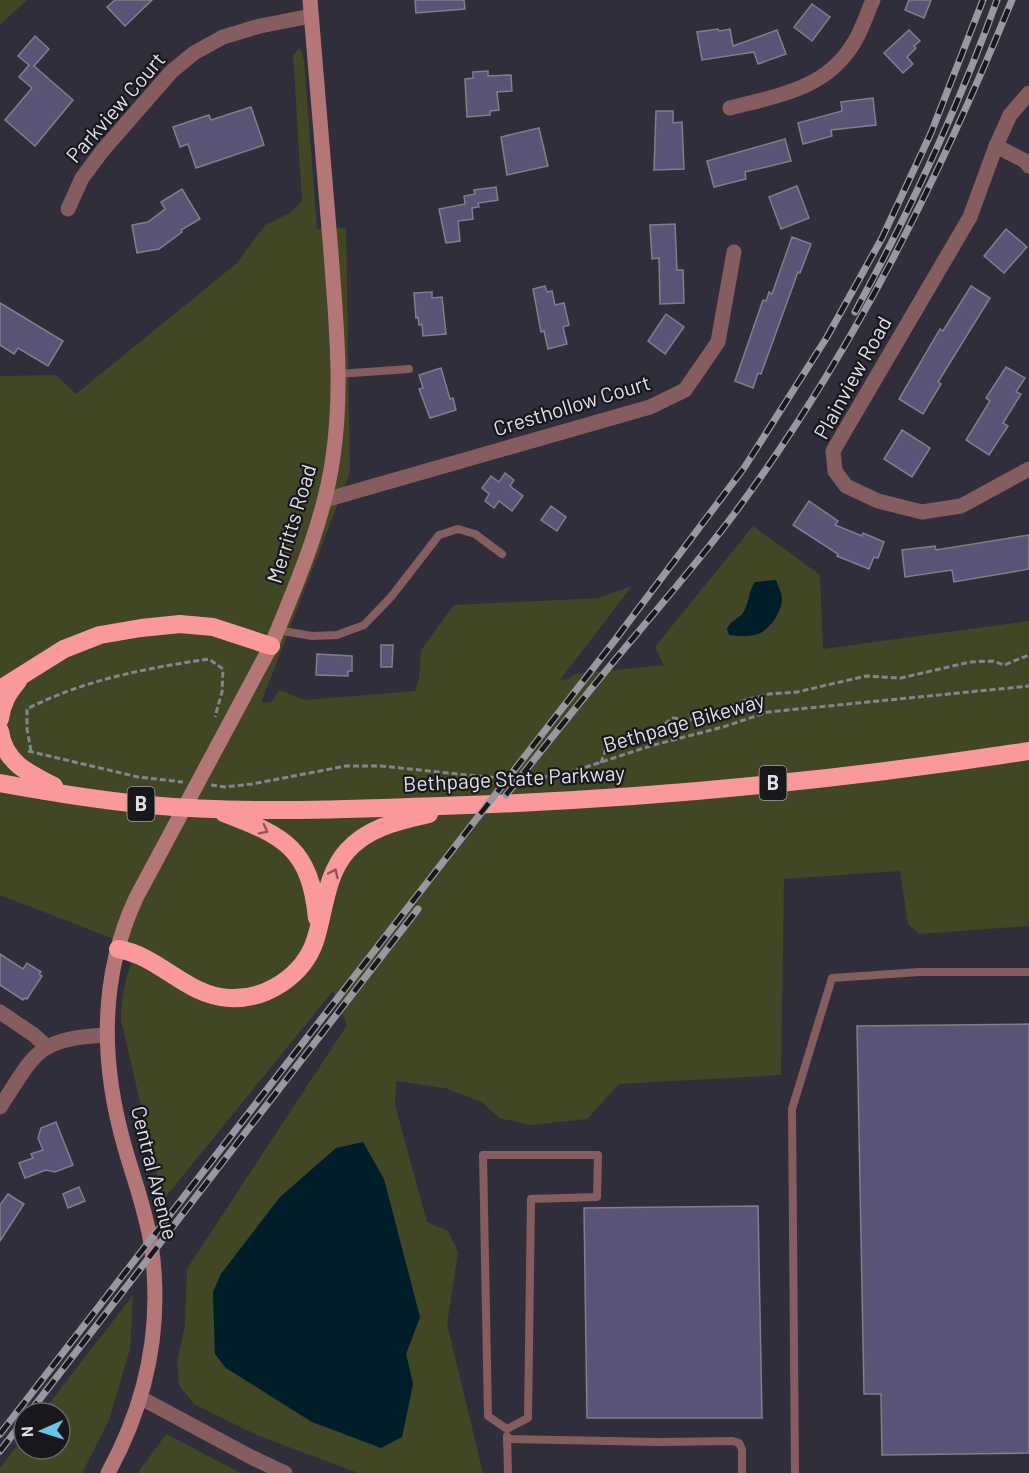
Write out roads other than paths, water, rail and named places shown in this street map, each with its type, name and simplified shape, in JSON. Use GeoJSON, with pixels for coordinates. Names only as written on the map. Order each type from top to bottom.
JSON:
{"type":"FeatureCollection","features":[{"type":"Feature","properties":{"kind":"highway"},"geometry":{"type":"LineString","coordinates":[[0,688],[64,649],[100,634],[180,624],[213,627],[274,638]]}},
{"type":"Feature","properties":{"kind":"highway"},"geometry":{"type":"LineString","coordinates":[[0,719],[4,701],[9,692],[28,670]]}},
{"type":"Feature","properties":{"kind":"highway"},"geometry":{"type":"LineString","coordinates":[[0,731],[3,745],[14,763],[31,775],[72,795]]}},
{"type":"Feature","properties":{"kind":"highway","name":"Bethpage State Parkway"},"geometry":{"type":"LineString","coordinates":[[0,783],[150,805],[210,808],[299,810],[465,805],[595,799],[765,784],[882,772],[1029,751]]}},
{"type":"Feature","properties":{"kind":"highway"},"geometry":{"type":"LineString","coordinates":[[118,948],[146,957],[201,992],[216,996],[244,997],[270,990],[291,975],[310,951],[333,874],[345,853],[354,844],[365,835],[390,824],[465,805]]}},
{"type":"Feature","properties":{"kind":"highway"},"geometry":{"type":"LineString","coordinates":[[210,808],[264,828],[296,854],[309,877],[315,899],[318,929]]}},
{"type":"Feature","properties":{"kind":"main road","name":"Merritts Road"},"geometry":{"type":"LineString","coordinates":[[118,948],[133,905],[203,778],[289,605],[325,500],[334,456],[338,374],[335,307],[310,0]]}},
{"type":"Feature","properties":{"kind":"main road","name":"Central Avenue"},"geometry":{"type":"LineString","coordinates":[[108,1473],[121,1449],[141,1398],[151,1360],[156,1296],[148,1227],[118,1121],[110,1078],[106,1035],[110,986],[118,948]]}},
{"type":"Feature","properties":{"kind":"street"},"geometry":{"type":"LineString","coordinates":[[730,108],[796,90],[820,79],[836,66],[856,40],[873,0]]}},
{"type":"Feature","properties":{"kind":"street","name":"Parkview Court"},"geometry":{"type":"LineString","coordinates":[[68,209],[81,178],[103,150],[171,72],[194,53],[223,37],[260,26],[311,16]]}},
{"type":"Feature","properties":{"kind":"street","name":"Plainview Road"},"geometry":{"type":"LineString","coordinates":[[1029,93],[1010,115],[970,217],[833,451],[835,471],[846,486],[878,501],[922,512],[961,506],[1029,469]]}},
{"type":"Feature","properties":{"kind":"street"},"geometry":{"type":"LineString","coordinates":[[996,146],[1025,161],[1029,166]]}},
{"type":"Feature","properties":{"kind":"street","name":"Cresthollow Court"},"geometry":{"type":"LineString","coordinates":[[325,500],[650,407],[685,390],[718,342],[734,252]]}},
{"type":"Feature","properties":{"kind":"street"},"geometry":{"type":"LineString","coordinates":[[0,1012],[46,1046]]}},
{"type":"Feature","properties":{"kind":"street"},"geometry":{"type":"LineString","coordinates":[[2,1098],[30,1060],[46,1046],[79,1036],[106,1035]]}},
{"type":"Feature","properties":{"kind":"street"},"geometry":{"type":"LineString","coordinates":[[141,1398],[285,1473]]}},
{"type":"Feature","properties":{"kind":"lane"},"geometry":{"type":"LineString","coordinates":[[338,374],[409,369]]}},
{"type":"Feature","properties":{"kind":"lane"},"geometry":{"type":"LineString","coordinates":[[274,638],[337,634],[364,625],[391,597],[439,535],[458,530],[475,534],[502,554]]}},
{"type":"Feature","properties":{"kind":"lane"},"geometry":{"type":"LineString","coordinates":[[795,1473],[792,1109],[832,978],[920,972],[1029,972]]}},
{"type":"Feature","properties":{"kind":"lane"},"geometry":{"type":"LineString","coordinates":[[483,1155],[598,1155],[597,1197],[531,1199],[528,1418],[507,1429],[488,1416],[483,1155]]}},
{"type":"Feature","properties":{"kind":"lane"},"geometry":{"type":"LineString","coordinates":[[507,1429],[508,1473]]}},
{"type":"Feature","properties":{"kind":"lane"},"geometry":{"type":"LineString","coordinates":[[507,1439],[733,1441],[739,1443],[742,1449],[742,1473]]}},
{"type":"Feature","properties":{"kind":"water"},"geometry":{"type":"Polygon","coordinates":[[[776,580],[782,599],[778,614],[771,624],[762,632],[754,635],[729,635],[728,626],[744,611],[755,582],[776,580]]]}},
{"type":"Feature","properties":{"kind":"water"},"geometry":{"type":"Polygon","coordinates":[[[363,1142],[384,1179],[420,1317],[406,1354],[413,1384],[402,1437],[381,1448],[312,1422],[226,1368],[215,1354],[213,1292],[221,1274],[280,1197],[336,1148],[363,1142]]]}},
{"type":"Feature","properties":{"kind":"railway"},"geometry":{"type":"LineString","coordinates":[[0,1434],[615,640],[744,468],[827,337],[882,238],[931,133],[983,0]]}},
{"type":"Feature","properties":{"kind":"railway"},"geometry":{"type":"LineString","coordinates":[[855,312],[932,159],[997,0]]}},
{"type":"Feature","properties":{"kind":"railway"},"geometry":{"type":"LineString","coordinates":[[506,795],[722,530],[777,454],[854,330],[889,266],[954,134],[1012,0]]}},
{"type":"Feature","properties":{"kind":"railway"},"geometry":{"type":"LineString","coordinates":[[38,1401],[418,909]]}},
{"type":"Feature","properties":{"kind":"railway"},"geometry":{"type":"LineString","coordinates":[[0,1451],[12,1436]]}}]}
